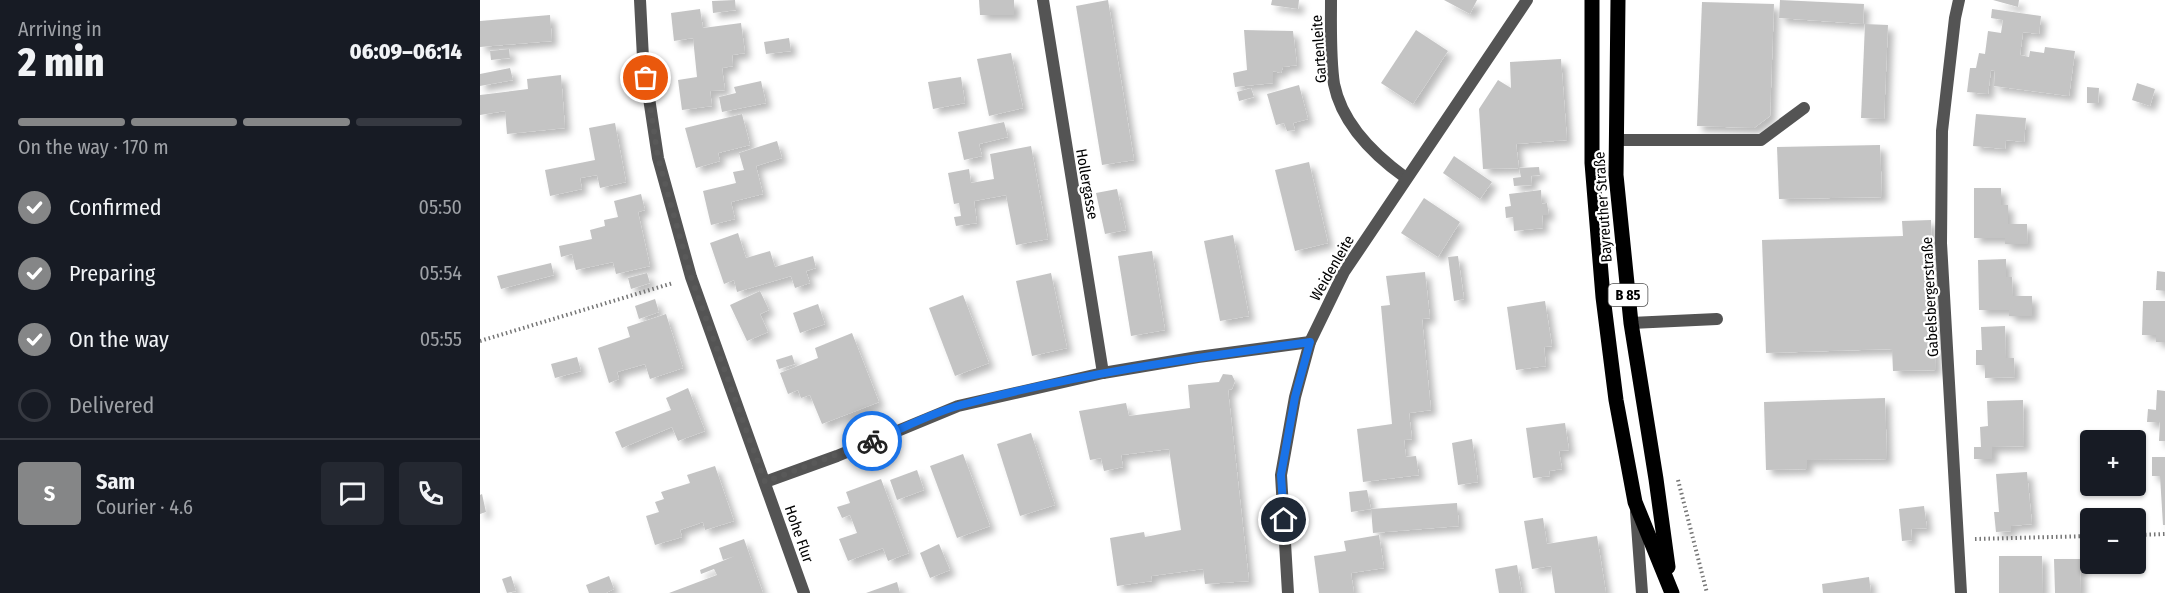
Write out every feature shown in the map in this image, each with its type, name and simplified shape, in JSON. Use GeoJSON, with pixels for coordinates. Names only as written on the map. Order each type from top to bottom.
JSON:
{"type":"FeatureCollection","features":[{"type":"Feature","properties":{"kind":"main road","name":"Bayreuther Straße"},"geometry":{"type":"LineString","coordinates":[[1592,0],[1593,163],[1603,297],[1616,400],[1635,502],[1671,590]]}},
{"type":"Feature","properties":{"kind":"main road","name":"Bayreuther Straße"},"geometry":{"type":"LineString","coordinates":[[1618,0],[1616,175],[1631,323],[1671,590]]}},
{"type":"Feature","properties":{"kind":"street","name":"Hohe Flur"},"geometry":{"type":"LineString","coordinates":[[640,0],[643,58],[658,158],[691,277],[804,593]]}},
{"type":"Feature","properties":{"kind":"street","name":"Hollergasse"},"geometry":{"type":"LineString","coordinates":[[1043,0],[1103,373]]}},
{"type":"Feature","properties":{"kind":"street","name":"Gartenleite"},"geometry":{"type":"LineString","coordinates":[[1331,0],[1335,86],[1347,120],[1384,162],[1406,177]]}},
{"type":"Feature","properties":{"kind":"street","name":"Weidenleite"},"geometry":{"type":"LineString","coordinates":[[1288,593],[1281,475],[1295,397],[1310,342],[1344,272],[1527,0]]}},
{"type":"Feature","properties":{"kind":"street","name":"Gabelsbergerstraße"},"geometry":{"type":"LineString","coordinates":[[1959,0],[1942,131],[1941,231],[1961,593]]}},
{"type":"Feature","properties":{"kind":"street"},"geometry":{"type":"LineString","coordinates":[[1616,140],[1761,140],[1804,108]]}},
{"type":"Feature","properties":{"kind":"street"},"geometry":{"type":"LineString","coordinates":[[1631,323],[1717,319]]}},
{"type":"Feature","properties":{"kind":"street"},"geometry":{"type":"LineString","coordinates":[[765,482],[837,456],[958,406],[1103,373],[1310,342]]}},
{"type":"Feature","properties":{"kind":"street","name":"Bayreuther Straße"},"geometry":{"type":"LineString","coordinates":[[1635,502],[1642,593]]}},
{"type":"Feature","properties":{"kind":"path"},"geometry":{"type":"LineString","coordinates":[[480,341],[691,277]]}},
{"type":"Feature","properties":{"kind":"path"},"geometry":{"type":"LineString","coordinates":[[1676,470],[1707,593]]}},
{"type":"Feature","properties":{"kind":"path"},"geometry":{"type":"LineString","coordinates":[[2146,535],[2165,534]]}},
{"type":"Feature","properties":{"kind":"path"},"geometry":{"type":"LineString","coordinates":[[1957,540],[2080,536]]}},
{"type":"Feature","properties":{"kind":"building"},"geometry":{"type":"Polygon","coordinates":[[[735,0],[736,10],[713,13],[712,1],[735,0]]]}},
{"type":"Feature","properties":{"kind":"building"},"geometry":{"type":"Polygon","coordinates":[[[979,0],[1014,0],[1014,15],[980,15],[979,0]]]}},
{"type":"Feature","properties":{"kind":"building"},"geometry":{"type":"Polygon","coordinates":[[[1108,0],[1134,160],[1102,165],[1076,6],[1108,0]]]}},
{"type":"Feature","properties":{"kind":"building"},"geometry":{"type":"Polygon","coordinates":[[[1272,0],[1299,0],[1298,9],[1271,5],[1272,0]]]}},
{"type":"Feature","properties":{"kind":"building"},"geometry":{"type":"Polygon","coordinates":[[[1444,0],[1477,0],[1470,14],[1444,0]]]}},
{"type":"Feature","properties":{"kind":"building"},"geometry":{"type":"Polygon","coordinates":[[[1780,0],[1864,4],[1863,24],[1779,18],[1780,0]]]}},
{"type":"Feature","properties":{"kind":"building"},"geometry":{"type":"Polygon","coordinates":[[[1993,0],[2019,0],[2018,7],[1993,0]]]}},
{"type":"Feature","properties":{"kind":"building"},"geometry":{"type":"Polygon","coordinates":[[[1702,2],[1774,4],[1770,116],[1754,128],[1697,126],[1702,2]]]}},
{"type":"Feature","properties":{"kind":"building"},"geometry":{"type":"Polygon","coordinates":[[[700,9],[703,28],[741,23],[745,53],[732,55],[733,66],[722,68],[725,90],[710,91],[712,106],[682,110],[678,80],[697,77],[693,38],[674,41],[671,13],[700,9]]]}},
{"type":"Feature","properties":{"kind":"building"},"geometry":{"type":"Polygon","coordinates":[[[1992,9],[2041,16],[2039,34],[2023,32],[2020,55],[2029,57],[2030,51],[2044,53],[2045,47],[2075,51],[2069,96],[1994,86],[1995,71],[1991,70],[1988,94],[1967,92],[1970,68],[1976,68],[1979,53],[1985,54],[1988,31],[2001,33],[2003,20],[1991,18],[1992,9]]]}},
{"type":"Feature","properties":{"kind":"building"},"geometry":{"type":"Polygon","coordinates":[[[550,15],[552,41],[480,47],[480,21],[550,15]]]}},
{"type":"Feature","properties":{"kind":"building"},"geometry":{"type":"Polygon","coordinates":[[[1865,24],[1888,25],[1884,119],[1861,118],[1865,24]]]}},
{"type":"Feature","properties":{"kind":"building"},"geometry":{"type":"Polygon","coordinates":[[[1244,30],[1293,31],[1297,65],[1283,67],[1281,73],[1273,71],[1273,83],[1235,87],[1233,73],[1247,70],[1244,30]]]}},
{"type":"Feature","properties":{"kind":"building"},"geometry":{"type":"Polygon","coordinates":[[[1416,30],[1448,51],[1413,104],[1381,83],[1416,30]]]}},
{"type":"Feature","properties":{"kind":"building"},"geometry":{"type":"Polygon","coordinates":[[[789,38],[791,51],[766,54],[764,42],[789,38]]]}},
{"type":"Feature","properties":{"kind":"building"},"geometry":{"type":"Polygon","coordinates":[[[509,49],[510,58],[491,60],[490,51],[509,49]]]}},
{"type":"Feature","properties":{"kind":"building"},"geometry":{"type":"Polygon","coordinates":[[[1011,53],[1023,108],[989,116],[977,59],[1011,53]]]}},
{"type":"Feature","properties":{"kind":"building"},"geometry":{"type":"Polygon","coordinates":[[[1561,59],[1567,140],[1516,144],[1519,168],[1483,169],[1479,109],[1498,80],[1511,88],[1510,62],[1561,59]]]}},
{"type":"Feature","properties":{"kind":"building"},"geometry":{"type":"Polygon","coordinates":[[[510,68],[513,80],[480,86],[480,74],[510,68]]]}},
{"type":"Feature","properties":{"kind":"building"},"geometry":{"type":"Polygon","coordinates":[[[561,75],[565,128],[507,134],[505,111],[480,115],[480,95],[528,89],[527,79],[561,75]]]}},
{"type":"Feature","properties":{"kind":"building"},"geometry":{"type":"Polygon","coordinates":[[[961,77],[965,103],[933,109],[928,82],[961,77]]]}},
{"type":"Feature","properties":{"kind":"building"},"geometry":{"type":"Polygon","coordinates":[[[761,81],[766,103],[722,112],[719,97],[736,93],[734,87],[761,81]]]}},
{"type":"Feature","properties":{"kind":"building"},"geometry":{"type":"Polygon","coordinates":[[[2137,83],[2155,89],[2150,106],[2132,100],[2137,83]]]}},
{"type":"Feature","properties":{"kind":"building"},"geometry":{"type":"Polygon","coordinates":[[[1299,85],[1308,119],[1293,123],[1295,130],[1287,131],[1284,123],[1276,125],[1267,94],[1299,85]]]}},
{"type":"Feature","properties":{"kind":"building"},"geometry":{"type":"Polygon","coordinates":[[[2087,87],[2099,88],[2098,103],[2087,103],[2087,87]]]}},
{"type":"Feature","properties":{"kind":"building"},"geometry":{"type":"Polygon","coordinates":[[[1251,88],[1254,97],[1239,101],[1237,92],[1251,88]]]}},
{"type":"Feature","properties":{"kind":"building"},"geometry":{"type":"Polygon","coordinates":[[[742,114],[750,145],[718,153],[720,161],[696,168],[685,128],[742,114]]]}},
{"type":"Feature","properties":{"kind":"building"},"geometry":{"type":"Polygon","coordinates":[[[1976,114],[2026,118],[2024,142],[2006,140],[2005,149],[1973,146],[1976,114]]]}},
{"type":"Feature","properties":{"kind":"building"},"geometry":{"type":"Polygon","coordinates":[[[1004,122],[1008,137],[979,144],[982,156],[964,160],[958,132],[1004,122]]]}},
{"type":"Feature","properties":{"kind":"building"},"geometry":{"type":"Polygon","coordinates":[[[615,123],[626,182],[600,188],[597,175],[580,178],[582,189],[550,196],[545,170],[595,160],[589,128],[615,123]]]}},
{"type":"Feature","properties":{"kind":"building"},"geometry":{"type":"Polygon","coordinates":[[[777,141],[782,158],[756,166],[763,194],[731,202],[735,219],[711,225],[703,191],[736,183],[733,172],[744,170],[739,153],[777,141]]]}},
{"type":"Feature","properties":{"kind":"building"},"geometry":{"type":"Polygon","coordinates":[[[1880,145],[1882,197],[1779,199],[1777,147],[1880,145]]]}},
{"type":"Feature","properties":{"kind":"building"},"geometry":{"type":"Polygon","coordinates":[[[1031,146],[1048,239],[1016,245],[1006,195],[974,201],[977,223],[956,226],[954,217],[961,216],[959,203],[954,204],[948,173],[969,169],[971,183],[994,179],[990,154],[1031,146]]]}},
{"type":"Feature","properties":{"kind":"building"},"geometry":{"type":"Polygon","coordinates":[[[1454,156],[1492,182],[1480,199],[1443,173],[1454,156]]]}},
{"type":"Feature","properties":{"kind":"building"},"geometry":{"type":"Polygon","coordinates":[[[1309,162],[1328,243],[1295,251],[1275,170],[1309,162]]]}},
{"type":"Feature","properties":{"kind":"building"},"geometry":{"type":"Polygon","coordinates":[[[1539,167],[1540,175],[1531,176],[1532,185],[1514,186],[1513,178],[1521,177],[1519,168],[1539,167]]]}},
{"type":"Feature","properties":{"kind":"building"},"geometry":{"type":"Polygon","coordinates":[[[1974,188],[2001,188],[2001,205],[2008,205],[2008,224],[2027,224],[2028,244],[2005,244],[2005,238],[1974,238],[1974,188]]]}},
{"type":"Feature","properties":{"kind":"building"},"geometry":{"type":"Polygon","coordinates":[[[1117,189],[1126,230],[1105,234],[1096,193],[1117,189]]]}},
{"type":"Feature","properties":{"kind":"building"},"geometry":{"type":"Polygon","coordinates":[[[1541,190],[1542,204],[1547,203],[1549,215],[1542,215],[1543,228],[1514,231],[1513,217],[1506,218],[1505,207],[1511,206],[1509,194],[1541,190]]]}},
{"type":"Feature","properties":{"kind":"building"},"geometry":{"type":"Polygon","coordinates":[[[641,194],[645,210],[638,212],[650,266],[616,274],[613,262],[576,270],[572,254],[561,257],[559,246],[592,239],[590,230],[605,226],[604,220],[618,217],[614,201],[641,194]]]}},
{"type":"Feature","properties":{"kind":"building"},"geometry":{"type":"Polygon","coordinates":[[[1424,198],[1460,222],[1438,257],[1401,233],[1424,198]]]}},
{"type":"Feature","properties":{"kind":"building"},"geometry":{"type":"Polygon","coordinates":[[[1931,220],[1936,370],[1893,371],[1892,349],[1766,353],[1762,240],[1903,236],[1902,221],[1931,220]]]}},
{"type":"Feature","properties":{"kind":"building"},"geometry":{"type":"Polygon","coordinates":[[[738,233],[746,258],[770,251],[775,267],[813,256],[816,268],[806,271],[810,283],[795,288],[791,276],[737,292],[734,280],[724,284],[710,243],[738,233]]]}},
{"type":"Feature","properties":{"kind":"building"},"geometry":{"type":"Polygon","coordinates":[[[1233,235],[1249,316],[1220,321],[1204,241],[1233,235]]]}},
{"type":"Feature","properties":{"kind":"building"},"geometry":{"type":"Polygon","coordinates":[[[1152,251],[1165,330],[1131,336],[1118,256],[1152,251]]]}},
{"type":"Feature","properties":{"kind":"building"},"geometry":{"type":"Polygon","coordinates":[[[1458,256],[1464,299],[1454,301],[1448,257],[1458,256]]]}},
{"type":"Feature","properties":{"kind":"building"},"geometry":{"type":"Polygon","coordinates":[[[2006,259],[2006,277],[2012,277],[2013,296],[2032,296],[2032,316],[2009,316],[2009,310],[1979,310],[1978,260],[2006,259]]]}},
{"type":"Feature","properties":{"kind":"building"},"geometry":{"type":"Polygon","coordinates":[[[551,263],[554,275],[501,289],[497,276],[551,263]]]}},
{"type":"Feature","properties":{"kind":"building"},"geometry":{"type":"Polygon","coordinates":[[[2157,271],[2165,272],[2165,291],[2156,290],[2157,271]]]}},
{"type":"Feature","properties":{"kind":"building"},"geometry":{"type":"Polygon","coordinates":[[[1425,272],[1430,318],[1422,319],[1431,410],[1409,413],[1412,439],[1404,440],[1406,457],[1416,456],[1419,475],[1363,482],[1357,429],[1392,424],[1381,306],[1390,305],[1386,276],[1425,272]]]}},
{"type":"Feature","properties":{"kind":"building"},"geometry":{"type":"Polygon","coordinates":[[[647,273],[650,283],[631,289],[628,278],[647,273]]]}},
{"type":"Feature","properties":{"kind":"building"},"geometry":{"type":"Polygon","coordinates":[[[1051,273],[1067,348],[1032,356],[1016,281],[1051,273]]]}},
{"type":"Feature","properties":{"kind":"building"},"geometry":{"type":"Polygon","coordinates":[[[760,291],[769,310],[760,314],[768,332],[747,341],[730,305],[760,291]]]}},
{"type":"Feature","properties":{"kind":"building"},"geometry":{"type":"Polygon","coordinates":[[[963,295],[989,363],[955,376],[929,308],[963,295]]]}},
{"type":"Feature","properties":{"kind":"building"},"geometry":{"type":"Polygon","coordinates":[[[655,299],[659,312],[639,319],[635,306],[655,299]]]}},
{"type":"Feature","properties":{"kind":"building"},"geometry":{"type":"Polygon","coordinates":[[[1545,301],[1552,346],[1544,347],[1546,366],[1516,370],[1507,307],[1545,301]]]}},
{"type":"Feature","properties":{"kind":"building"},"geometry":{"type":"Polygon","coordinates":[[[2143,301],[2165,301],[2165,342],[2156,342],[2156,335],[2142,335],[2143,301]]]}},
{"type":"Feature","properties":{"kind":"building"},"geometry":{"type":"Polygon","coordinates":[[[818,304],[825,324],[800,333],[793,313],[818,304]]]}},
{"type":"Feature","properties":{"kind":"building"},"geometry":{"type":"Polygon","coordinates":[[[666,314],[683,368],[650,379],[645,364],[617,372],[619,379],[609,383],[598,348],[630,337],[627,327],[666,314]]]}},
{"type":"Feature","properties":{"kind":"building"},"geometry":{"type":"Polygon","coordinates":[[[2005,326],[2006,358],[2014,358],[2015,377],[1985,378],[1985,365],[1976,365],[1976,350],[1982,350],[1981,327],[2005,326]]]}},
{"type":"Feature","properties":{"kind":"building"},"geometry":{"type":"Polygon","coordinates":[[[852,333],[879,402],[822,424],[810,395],[801,398],[798,390],[788,394],[780,373],[818,358],[815,348],[852,333]]]}},
{"type":"Feature","properties":{"kind":"building"},"geometry":{"type":"Polygon","coordinates":[[[792,355],[795,364],[779,369],[776,360],[792,355]]]}},
{"type":"Feature","properties":{"kind":"building"},"geometry":{"type":"Polygon","coordinates":[[[577,357],[581,371],[555,378],[551,364],[577,357]]]}},
{"type":"Feature","properties":{"kind":"building"},"geometry":{"type":"Polygon","coordinates":[[[1223,374],[1232,375],[1235,381],[1232,389],[1228,390],[1249,581],[1205,584],[1203,569],[1151,576],[1152,581],[1117,586],[1110,538],[1144,532],[1145,537],[1181,530],[1169,449],[1121,455],[1123,467],[1104,471],[1101,458],[1090,460],[1079,411],[1126,403],[1129,416],[1190,408],[1188,385],[1219,382],[1223,374]]]}},
{"type":"Feature","properties":{"kind":"building"},"geometry":{"type":"Polygon","coordinates":[[[688,388],[705,431],[678,441],[672,427],[622,448],[615,432],[671,410],[666,398],[688,388]]]}},
{"type":"Feature","properties":{"kind":"building"},"geometry":{"type":"Polygon","coordinates":[[[2157,390],[2165,391],[2165,441],[2159,441],[2160,422],[2147,422],[2148,409],[2156,410],[2157,390]]]}},
{"type":"Feature","properties":{"kind":"building"},"geometry":{"type":"Polygon","coordinates":[[[1885,398],[1887,459],[1807,460],[1807,469],[1766,470],[1764,402],[1885,398]]]}},
{"type":"Feature","properties":{"kind":"building"},"geometry":{"type":"Polygon","coordinates":[[[2023,400],[2024,446],[1992,447],[1992,459],[1974,459],[1974,447],[1981,447],[1980,427],[1988,426],[1987,401],[2023,400]]]}},
{"type":"Feature","properties":{"kind":"building"},"geometry":{"type":"Polygon","coordinates":[[[1565,423],[1569,450],[1559,451],[1562,469],[1549,471],[1550,476],[1533,478],[1526,428],[1565,423]]]}},
{"type":"Feature","properties":{"kind":"building"},"geometry":{"type":"Polygon","coordinates":[[[1031,433],[1055,505],[1020,516],[997,444],[1031,433]]]}},
{"type":"Feature","properties":{"kind":"building"},"geometry":{"type":"Polygon","coordinates":[[[1472,439],[1478,482],[1458,485],[1452,443],[1472,439]]]}},
{"type":"Feature","properties":{"kind":"building"},"geometry":{"type":"Polygon","coordinates":[[[963,454],[990,526],[957,538],[930,466],[963,454]]]}},
{"type":"Feature","properties":{"kind":"building"},"geometry":{"type":"Polygon","coordinates":[[[2152,457],[2165,457],[2165,525],[2163,525],[2160,476],[2152,476],[2152,457]]]}},
{"type":"Feature","properties":{"kind":"building"},"geometry":{"type":"Polygon","coordinates":[[[715,466],[734,521],[705,530],[703,522],[680,530],[682,537],[655,545],[646,516],[659,512],[655,502],[664,499],[661,492],[690,483],[687,475],[715,466]]]}},
{"type":"Feature","properties":{"kind":"building"},"geometry":{"type":"Polygon","coordinates":[[[917,470],[924,490],[897,500],[890,480],[917,470]]]}},
{"type":"Feature","properties":{"kind":"building"},"geometry":{"type":"Polygon","coordinates":[[[2027,472],[2032,524],[2011,526],[2011,531],[1996,532],[1994,512],[1999,512],[1996,474],[2027,472]]]}},
{"type":"Feature","properties":{"kind":"building"},"geometry":{"type":"Polygon","coordinates":[[[881,479],[909,553],[888,561],[883,548],[848,561],[839,539],[857,533],[850,515],[842,518],[837,507],[850,503],[846,492],[881,479]]]}},
{"type":"Feature","properties":{"kind":"building"},"geometry":{"type":"Polygon","coordinates":[[[1367,490],[1371,509],[1351,512],[1349,492],[1367,490]]]}},
{"type":"Feature","properties":{"kind":"building"},"geometry":{"type":"Polygon","coordinates":[[[482,494],[486,512],[480,514],[480,495],[482,494]]]}},
{"type":"Feature","properties":{"kind":"building"},"geometry":{"type":"Polygon","coordinates":[[[1457,503],[1459,526],[1373,533],[1371,509],[1457,503]]]}},
{"type":"Feature","properties":{"kind":"building"},"geometry":{"type":"Polygon","coordinates":[[[1924,506],[1927,528],[1911,529],[1912,540],[1902,541],[1899,509],[1924,506]]]}},
{"type":"Feature","properties":{"kind":"building"},"geometry":{"type":"Polygon","coordinates":[[[1543,518],[1547,544],[1597,536],[1606,593],[1555,593],[1551,566],[1532,569],[1524,521],[1543,518]]]}},
{"type":"Feature","properties":{"kind":"building"},"geometry":{"type":"Polygon","coordinates":[[[1379,535],[1384,568],[1351,573],[1354,593],[1319,593],[1314,556],[1346,551],[1344,541],[1379,535]]]}},
{"type":"Feature","properties":{"kind":"building"},"geometry":{"type":"Polygon","coordinates":[[[744,539],[763,593],[669,593],[717,575],[714,569],[701,574],[700,570],[735,556],[723,560],[719,548],[744,539]]]}},
{"type":"Feature","properties":{"kind":"building"},"geometry":{"type":"Polygon","coordinates":[[[939,544],[950,570],[930,578],[920,553],[939,544]]]}},
{"type":"Feature","properties":{"kind":"building"},"geometry":{"type":"Polygon","coordinates":[[[1999,556],[2042,556],[2043,593],[1999,593],[1999,556]]]}},
{"type":"Feature","properties":{"kind":"building"},"geometry":{"type":"Polygon","coordinates":[[[2054,559],[2080,559],[2081,593],[2055,593],[2054,559]]]}},
{"type":"Feature","properties":{"kind":"building"},"geometry":{"type":"Polygon","coordinates":[[[1517,565],[1522,593],[1499,593],[1495,569],[1517,565]]]}},
{"type":"Feature","properties":{"kind":"building"},"geometry":{"type":"Polygon","coordinates":[[[511,576],[516,591],[507,593],[502,579],[511,576]]]}},
{"type":"Feature","properties":{"kind":"building"},"geometry":{"type":"Polygon","coordinates":[[[609,576],[614,589],[606,593],[589,593],[586,585],[609,576]]]}},
{"type":"Feature","properties":{"kind":"building"},"geometry":{"type":"Polygon","coordinates":[[[1869,577],[1871,593],[1823,593],[1822,584],[1869,577]]]}},
{"type":"Feature","properties":{"kind":"building"},"geometry":{"type":"Polygon","coordinates":[[[897,582],[900,593],[866,593],[897,582]]]}},
{"type":"Feature","properties":{"kind":"way so far"},"geometry":{"type":"LineString","coordinates":[[646,78],[658,158],[691,277],[765,482],[872,441]]}},
{"type":"Feature","properties":{"kind":"route"},"geometry":{"type":"LineString","coordinates":[[872,441],[958,406],[1041,387],[1103,373],[1198,357],[1310,342],[1295,397],[1281,475],[1284,520]]}}]}
